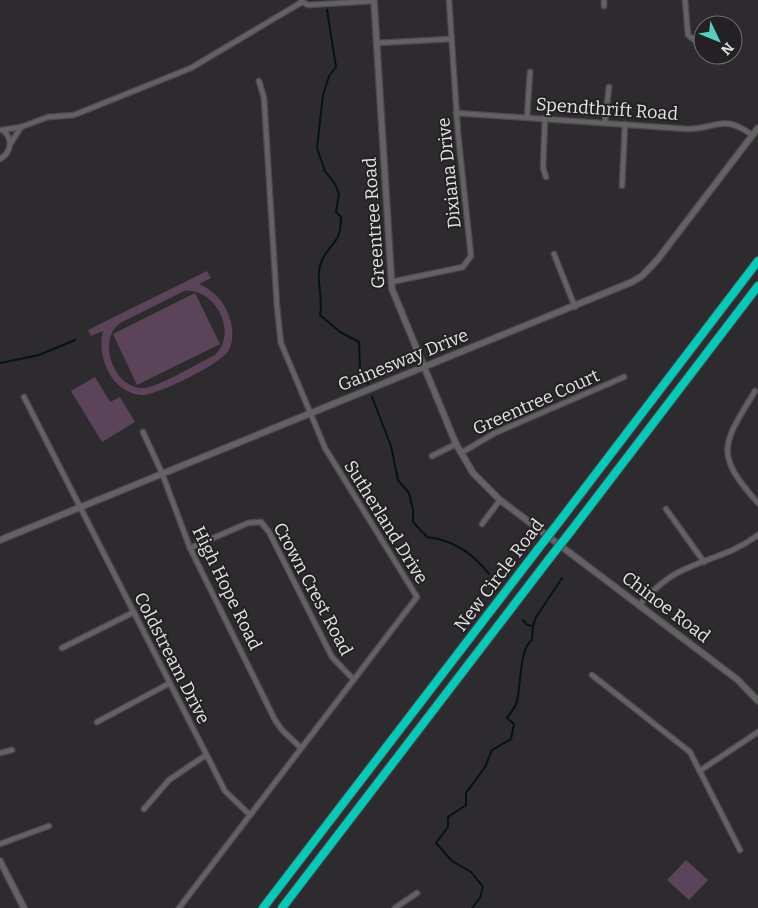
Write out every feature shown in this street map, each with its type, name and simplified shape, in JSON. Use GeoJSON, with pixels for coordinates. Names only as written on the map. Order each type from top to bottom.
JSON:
{"type":"FeatureCollection","features":[{"type":"Feature","properties":{"kind":"highway","name":"New Circle Road"},"geometry":{"type":"LineString","coordinates":[[263,908],[758,261]]}},
{"type":"Feature","properties":{"kind":"highway","name":"New Circle Road"},"geometry":{"type":"LineString","coordinates":[[282,908],[758,286]]}},
{"type":"Feature","properties":{"kind":"street"},"geometry":{"type":"LineString","coordinates":[[1,129],[21,127],[48,117],[74,115],[196,66],[301,1],[308,5],[374,0]]}},
{"type":"Feature","properties":{"kind":"street","name":"Greentree Road"},"geometry":{"type":"LineString","coordinates":[[374,0],[391,282],[398,306],[456,444],[473,473],[500,500],[553,540]]}},
{"type":"Feature","properties":{"kind":"street","name":"Dixiana Drive"},"geometry":{"type":"LineString","coordinates":[[391,282],[463,267],[471,256],[456,113],[449,0]]}},
{"type":"Feature","properties":{"kind":"street"},"geometry":{"type":"LineString","coordinates":[[604,0],[604,6]]}},
{"type":"Feature","properties":{"kind":"street"},"geometry":{"type":"LineString","coordinates":[[685,0],[688,35],[693,39]]}},
{"type":"Feature","properties":{"kind":"street"},"geometry":{"type":"LineString","coordinates":[[376,43],[451,39]]}},
{"type":"Feature","properties":{"kind":"street"},"geometry":{"type":"LineString","coordinates":[[527,117],[530,72]]}},
{"type":"Feature","properties":{"kind":"street","name":"Sutherland Drive"},"geometry":{"type":"LineString","coordinates":[[179,908],[352,679],[418,597],[341,477],[309,414],[280,335],[264,98],[259,82]]}},
{"type":"Feature","properties":{"kind":"street"},"geometry":{"type":"LineString","coordinates":[[605,122],[610,87]]}},
{"type":"Feature","properties":{"kind":"street","name":"Spendthrift Road"},"geometry":{"type":"LineString","coordinates":[[456,113],[688,129],[725,122],[738,126],[752,135]]}},
{"type":"Feature","properties":{"kind":"street"},"geometry":{"type":"LineString","coordinates":[[545,118],[543,168],[546,176]]}},
{"type":"Feature","properties":{"kind":"street"},"geometry":{"type":"LineString","coordinates":[[622,186],[625,124]]}},
{"type":"Feature","properties":{"kind":"street"},"geometry":{"type":"LineString","coordinates":[[0,159],[8,152],[10,144],[21,127]]}},
{"type":"Feature","properties":{"kind":"street","name":"Gainesway Drive"},"geometry":{"type":"LineString","coordinates":[[1,538],[575,307],[632,282],[650,269],[758,128]]}},
{"type":"Feature","properties":{"kind":"street"},"geometry":{"type":"LineString","coordinates":[[1,129],[7,133],[10,144]]}},
{"type":"Feature","properties":{"kind":"street"},"geometry":{"type":"LineString","coordinates":[[554,254],[575,307]]}},
{"type":"Feature","properties":{"kind":"street","name":"Greentree Court"},"geometry":{"type":"LineString","coordinates":[[461,453],[495,433],[624,377]]}},
{"type":"Feature","properties":{"kind":"street"},"geometry":{"type":"LineString","coordinates":[[755,391],[732,428],[728,447],[734,476],[758,503]]}},
{"type":"Feature","properties":{"kind":"street","name":"Coldstream Drive"},"geometry":{"type":"LineString","coordinates":[[24,397],[206,756],[229,797],[250,815]]}},
{"type":"Feature","properties":{"kind":"street","name":"High Hope Road"},"geometry":{"type":"LineString","coordinates":[[144,432],[162,473],[190,548],[275,720],[282,730],[300,747]]}},
{"type":"Feature","properties":{"kind":"street"},"geometry":{"type":"LineString","coordinates":[[432,456],[456,444]]}},
{"type":"Feature","properties":{"kind":"street"},"geometry":{"type":"LineString","coordinates":[[482,524],[500,500]]}},
{"type":"Feature","properties":{"kind":"street"},"geometry":{"type":"LineString","coordinates":[[666,509],[704,562]]}},
{"type":"Feature","properties":{"kind":"street","name":"Crown Crest Road"},"geometry":{"type":"LineString","coordinates":[[190,548],[248,523],[261,522],[269,532],[332,657],[352,679]]}},
{"type":"Feature","properties":{"kind":"street"},"geometry":{"type":"LineString","coordinates":[[639,606],[671,576],[737,550],[758,535]]}},
{"type":"Feature","properties":{"kind":"street","name":"Chinoe Road"},"geometry":{"type":"LineString","coordinates":[[553,540],[738,680],[758,701]]}},
{"type":"Feature","properties":{"kind":"street"},"geometry":{"type":"LineString","coordinates":[[62,648],[134,612]]}},
{"type":"Feature","properties":{"kind":"street"},"geometry":{"type":"LineString","coordinates":[[592,676],[690,752],[740,850]]}},
{"type":"Feature","properties":{"kind":"street"},"geometry":{"type":"LineString","coordinates":[[97,722],[170,683]]}},
{"type":"Feature","properties":{"kind":"street"},"geometry":{"type":"LineString","coordinates":[[700,770],[758,732]]}},
{"type":"Feature","properties":{"kind":"street"},"geometry":{"type":"LineString","coordinates":[[0,753],[12,750]]}},
{"type":"Feature","properties":{"kind":"street"},"geometry":{"type":"LineString","coordinates":[[144,809],[169,780],[206,756]]}},
{"type":"Feature","properties":{"kind":"street"},"geometry":{"type":"LineString","coordinates":[[0,844],[49,826]]}},
{"type":"Feature","properties":{"kind":"street"},"geometry":{"type":"LineString","coordinates":[[0,861],[24,908]]}},
{"type":"Feature","properties":{"kind":"street"},"geometry":{"type":"LineString","coordinates":[[395,908],[417,893]]}},
{"type":"Feature","properties":{"kind":"shaded area"},"geometry":{"type":"Polygon","coordinates":[[[207,271],[211,278],[199,284],[209,289],[221,301],[230,320],[232,338],[229,350],[214,363],[188,378],[161,390],[142,395],[131,393],[115,381],[104,362],[101,341],[103,331],[91,336],[88,330],[207,271]],[[184,291],[122,322],[114,330],[110,339],[109,350],[112,362],[124,381],[133,386],[151,387],[215,355],[222,346],[225,335],[224,324],[214,304],[205,296],[195,292],[184,291]]]}},
{"type":"Feature","properties":{"kind":"shaded area"},"geometry":{"type":"Polygon","coordinates":[[[195,293],[220,344],[137,385],[113,334],[195,293]]]}},
{"type":"Feature","properties":{"kind":"shaded area"},"geometry":{"type":"Polygon","coordinates":[[[95,377],[110,402],[120,397],[135,422],[102,442],[71,391],[95,377]]]}},
{"type":"Feature","properties":{"kind":"shaded area"},"geometry":{"type":"Polygon","coordinates":[[[686,860],[708,880],[689,900],[667,880],[686,860]]]}},
{"type":"Feature","properties":{"kind":"waterway"},"geometry":{"type":"LineString","coordinates":[[327,10],[336,67],[329,76],[323,95],[317,148],[325,171],[335,184],[339,194],[336,212],[341,217],[341,226],[338,237],[322,260],[320,267],[320,315],[340,332],[359,342],[360,368],[368,384]]}},
{"type":"Feature","properties":{"kind":"waterway"},"geometry":{"type":"LineString","coordinates":[[0,363],[39,355],[75,340]]}},
{"type":"Feature","properties":{"kind":"waterway"},"geometry":{"type":"LineString","coordinates":[[372,397],[391,446],[398,480],[409,493],[413,510],[413,522],[427,537],[454,544],[462,549],[489,574]]}},
{"type":"Feature","properties":{"kind":"waterway"},"geometry":{"type":"LineString","coordinates":[[533,626],[536,617],[562,578]]}},
{"type":"Feature","properties":{"kind":"waterway"},"geometry":{"type":"LineString","coordinates":[[472,908],[480,898],[483,887],[471,872],[452,861],[436,843],[448,827],[448,817],[466,805],[466,793],[485,767],[492,750],[511,739],[514,724],[507,718],[516,703],[525,651],[532,640],[533,626],[527,625],[523,620]]}}]}
